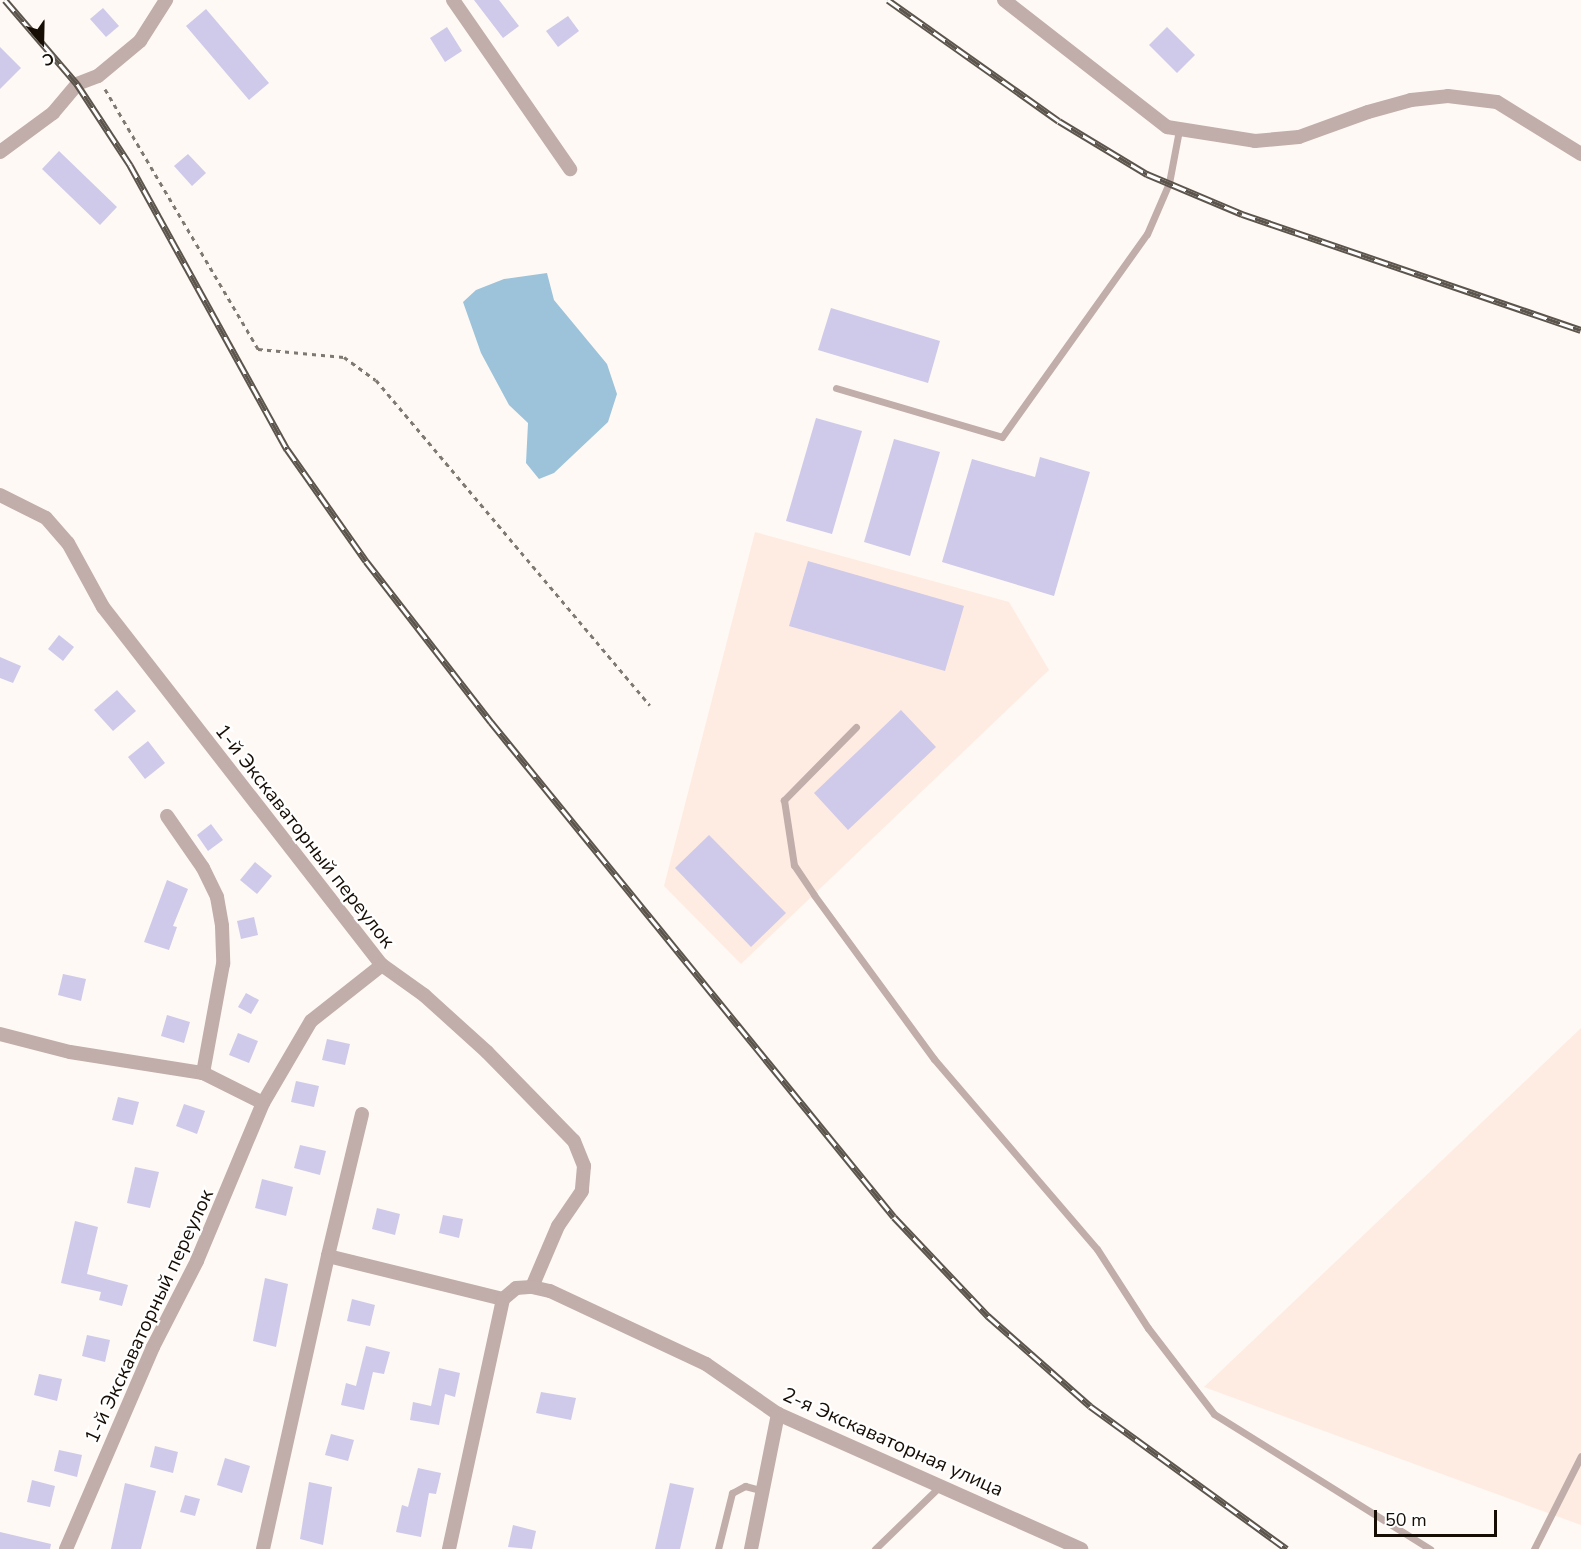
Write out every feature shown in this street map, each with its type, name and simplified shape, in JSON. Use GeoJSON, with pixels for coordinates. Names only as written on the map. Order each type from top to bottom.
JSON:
{"type":"FeatureCollection","features":[{"type":"Feature","properties":{"kind":"street"},"geometry":{"type":"LineString","coordinates":[[0,152],[53,113],[77,84],[98,76],[140,41],[166,0]]}},
{"type":"Feature","properties":{"kind":"street"},"geometry":{"type":"LineString","coordinates":[[453,0],[570,169]]}},
{"type":"Feature","properties":{"kind":"street"},"geometry":{"type":"LineString","coordinates":[[1004,0],[1167,128],[1255,141],[1299,137],[1368,112],[1411,100],[1448,96],[1497,102],[1581,154]]}},
{"type":"Feature","properties":{"kind":"street","name":"1-й Экскаваторный переулок"},"geometry":{"type":"LineString","coordinates":[[0,495],[46,518],[68,543],[103,607],[382,965],[311,1021],[262,1103],[198,1262],[153,1347],[66,1549]]}},
{"type":"Feature","properties":{"kind":"street"},"geometry":{"type":"LineString","coordinates":[[167,816],[203,868],[217,897],[222,926],[223,964],[203,1073]]}},
{"type":"Feature","properties":{"kind":"street"},"geometry":{"type":"LineString","coordinates":[[382,965],[424,996],[487,1052],[574,1141],[584,1166],[582,1191],[558,1226],[532,1287],[516,1288],[503,1299],[449,1549]]}},
{"type":"Feature","properties":{"kind":"street"},"geometry":{"type":"LineString","coordinates":[[0,1035],[70,1052],[203,1073],[262,1103]]}},
{"type":"Feature","properties":{"kind":"street"},"geometry":{"type":"LineString","coordinates":[[263,1549],[362,1114]]}},
{"type":"Feature","properties":{"kind":"street"},"geometry":{"type":"LineString","coordinates":[[328,1256],[503,1299]]}},
{"type":"Feature","properties":{"kind":"street","name":"2-я Экскаваторная улица"},"geometry":{"type":"LineString","coordinates":[[532,1287],[550,1291],[706,1364],[778,1414],[1082,1549]]}},
{"type":"Feature","properties":{"kind":"street"},"geometry":{"type":"LineString","coordinates":[[751,1549],[760,1490],[778,1414]]}},
{"type":"Feature","properties":{"kind":"lane"},"geometry":{"type":"LineString","coordinates":[[836,388],[1002,437],[1147,234],[1169,183],[1179,130]]}},
{"type":"Feature","properties":{"kind":"lane"},"geometry":{"type":"LineString","coordinates":[[856,727],[784,800],[794,865],[814,895],[934,1059],[1097,1249],[1148,1328],[1214,1414],[1430,1549]]}},
{"type":"Feature","properties":{"kind":"lane"},"geometry":{"type":"LineString","coordinates":[[1534,1549],[1581,1456]]}},
{"type":"Feature","properties":{"kind":"lane"},"geometry":{"type":"LineString","coordinates":[[875,1549],[942,1485]]}},
{"type":"Feature","properties":{"kind":"lane"},"geometry":{"type":"LineString","coordinates":[[718,1549],[732,1493],[745,1486],[760,1490]]}},
{"type":"Feature","properties":{"kind":"path"},"geometry":{"type":"LineString","coordinates":[[98,76],[258,349],[344,357],[376,380],[650,705]]}},
{"type":"Feature","properties":{"kind":"shaded area"},"geometry":{"type":"Polygon","coordinates":[[[755,532],[1009,602],[1049,670],[741,964],[664,886],[755,532]]]}},
{"type":"Feature","properties":{"kind":"shaded area"},"geometry":{"type":"Polygon","coordinates":[[[1581,1028],[1581,1525],[1204,1387],[1581,1028]]]}},
{"type":"Feature","properties":{"kind":"water"},"geometry":{"type":"Polygon","coordinates":[[[547,273],[554,300],[607,364],[617,394],[608,422],[554,473],[539,479],[526,463],[528,423],[509,405],[481,353],[463,302],[476,290],[504,279],[547,273]]]}},
{"type":"Feature","properties":{"kind":"building"},"geometry":{"type":"Polygon","coordinates":[[[474,0],[499,0],[519,26],[503,38],[474,0]]]}},
{"type":"Feature","properties":{"kind":"building"},"geometry":{"type":"Polygon","coordinates":[[[103,8],[119,26],[106,37],[90,19],[103,8]]]}},
{"type":"Feature","properties":{"kind":"building"},"geometry":{"type":"Polygon","coordinates":[[[206,9],[269,83],[249,100],[186,26],[206,9]]]}},
{"type":"Feature","properties":{"kind":"building"},"geometry":{"type":"Polygon","coordinates":[[[568,16],[579,31],[558,47],[546,31],[568,16]]]}},
{"type":"Feature","properties":{"kind":"building"},"geometry":{"type":"Polygon","coordinates":[[[447,27],[462,51],[445,62],[430,38],[447,27]]]}},
{"type":"Feature","properties":{"kind":"building"},"geometry":{"type":"Polygon","coordinates":[[[1167,27],[1195,55],[1177,73],[1149,45],[1167,27]]]}},
{"type":"Feature","properties":{"kind":"building"},"geometry":{"type":"Polygon","coordinates":[[[0,47],[21,68],[0,89],[0,47]]]}},
{"type":"Feature","properties":{"kind":"building"},"geometry":{"type":"Polygon","coordinates":[[[59,151],[117,207],[100,225],[42,169],[59,151]]]}},
{"type":"Feature","properties":{"kind":"building"},"geometry":{"type":"Polygon","coordinates":[[[188,154],[206,173],[192,186],[174,166],[188,154]]]}},
{"type":"Feature","properties":{"kind":"building"},"geometry":{"type":"Polygon","coordinates":[[[831,308],[940,341],[928,383],[818,350],[831,308]]]}},
{"type":"Feature","properties":{"kind":"building"},"geometry":{"type":"Polygon","coordinates":[[[816,418],[862,431],[832,534],[786,521],[816,418]]]}},
{"type":"Feature","properties":{"kind":"building"},"geometry":{"type":"Polygon","coordinates":[[[894,439],[940,452],[910,556],[864,542],[894,439]]]}},
{"type":"Feature","properties":{"kind":"building"},"geometry":{"type":"Polygon","coordinates":[[[1040,457],[1090,472],[1054,596],[942,562],[972,459],[1035,477],[1040,457]]]}},
{"type":"Feature","properties":{"kind":"building"},"geometry":{"type":"Polygon","coordinates":[[[808,561],[964,606],[945,671],[789,626],[808,561]]]}},
{"type":"Feature","properties":{"kind":"building"},"geometry":{"type":"Polygon","coordinates":[[[59,635],[74,647],[63,661],[48,649],[59,635]]]}},
{"type":"Feature","properties":{"kind":"building"},"geometry":{"type":"Polygon","coordinates":[[[0,657],[21,666],[13,683],[0,678],[0,657]]]}},
{"type":"Feature","properties":{"kind":"building"},"geometry":{"type":"Polygon","coordinates":[[[117,690],[136,711],[113,731],[94,710],[117,690]]]}},
{"type":"Feature","properties":{"kind":"building"},"geometry":{"type":"Polygon","coordinates":[[[901,710],[936,747],[848,830],[814,793],[901,710]]]}},
{"type":"Feature","properties":{"kind":"building"},"geometry":{"type":"Polygon","coordinates":[[[148,741],[165,763],[145,779],[128,757],[148,741]]]}},
{"type":"Feature","properties":{"kind":"building"},"geometry":{"type":"Polygon","coordinates":[[[211,824],[223,840],[208,851],[197,835],[211,824]]]}},
{"type":"Feature","properties":{"kind":"building"},"geometry":{"type":"Polygon","coordinates":[[[709,835],[786,913],[751,947],[675,868],[709,835]]]}},
{"type":"Feature","properties":{"kind":"building"},"geometry":{"type":"Polygon","coordinates":[[[255,862],[272,876],[257,894],[240,880],[255,862]]]}},
{"type":"Feature","properties":{"kind":"building"},"geometry":{"type":"Polygon","coordinates":[[[167,880],[188,889],[173,926],[177,927],[169,950],[144,942],[167,880]]]}},
{"type":"Feature","properties":{"kind":"building"},"geometry":{"type":"Polygon","coordinates":[[[254,917],[258,935],[241,939],[237,921],[254,917]]]}},
{"type":"Feature","properties":{"kind":"building"},"geometry":{"type":"Polygon","coordinates":[[[63,974],[86,979],[81,1001],[58,995],[63,974]]]}},
{"type":"Feature","properties":{"kind":"building"},"geometry":{"type":"Polygon","coordinates":[[[246,993],[259,1000],[251,1014],[238,1007],[246,993]]]}},
{"type":"Feature","properties":{"kind":"building"},"geometry":{"type":"Polygon","coordinates":[[[167,1015],[190,1022],[184,1043],[161,1036],[167,1015]]]}},
{"type":"Feature","properties":{"kind":"building"},"geometry":{"type":"Polygon","coordinates":[[[238,1033],[258,1041],[249,1063],[229,1055],[238,1033]]]}},
{"type":"Feature","properties":{"kind":"building"},"geometry":{"type":"Polygon","coordinates":[[[327,1039],[350,1044],[345,1065],[322,1060],[327,1039]]]}},
{"type":"Feature","properties":{"kind":"building"},"geometry":{"type":"Polygon","coordinates":[[[296,1081],[319,1086],[314,1107],[291,1102],[296,1081]]]}},
{"type":"Feature","properties":{"kind":"building"},"geometry":{"type":"Polygon","coordinates":[[[118,1097],[139,1102],[133,1125],[112,1120],[118,1097]]]}},
{"type":"Feature","properties":{"kind":"building"},"geometry":{"type":"Polygon","coordinates":[[[184,1104],[205,1111],[197,1134],[176,1126],[184,1104]]]}},
{"type":"Feature","properties":{"kind":"building"},"geometry":{"type":"Polygon","coordinates":[[[300,1145],[326,1151],[320,1175],[294,1168],[300,1145]]]}},
{"type":"Feature","properties":{"kind":"building"},"geometry":{"type":"Polygon","coordinates":[[[135,1167],[159,1172],[150,1208],[127,1203],[135,1167]]]}},
{"type":"Feature","properties":{"kind":"building"},"geometry":{"type":"Polygon","coordinates":[[[262,1179],[293,1187],[286,1216],[255,1208],[262,1179]]]}},
{"type":"Feature","properties":{"kind":"building"},"geometry":{"type":"Polygon","coordinates":[[[377,1208],[400,1214],[395,1235],[372,1229],[377,1208]]]}},
{"type":"Feature","properties":{"kind":"building"},"geometry":{"type":"Polygon","coordinates":[[[443,1215],[463,1219],[459,1238],[439,1233],[443,1215]]]}},
{"type":"Feature","properties":{"kind":"building"},"geometry":{"type":"Polygon","coordinates":[[[75,1221],[98,1227],[87,1274],[128,1285],[122,1306],[99,1300],[101,1292],[61,1283],[75,1221]]]}},
{"type":"Feature","properties":{"kind":"building"},"geometry":{"type":"Polygon","coordinates":[[[265,1278],[288,1284],[276,1347],[253,1341],[265,1278]]]}},
{"type":"Feature","properties":{"kind":"building"},"geometry":{"type":"Polygon","coordinates":[[[352,1299],[375,1305],[370,1326],[347,1321],[352,1299]]]}},
{"type":"Feature","properties":{"kind":"building"},"geometry":{"type":"Polygon","coordinates":[[[87,1335],[110,1340],[105,1362],[82,1356],[87,1335]]]}},
{"type":"Feature","properties":{"kind":"building"},"geometry":{"type":"Polygon","coordinates":[[[366,1346],[390,1352],[384,1374],[373,1372],[364,1410],[341,1405],[346,1383],[356,1386],[366,1346]]]}},
{"type":"Feature","properties":{"kind":"building"},"geometry":{"type":"Polygon","coordinates":[[[439,1368],[460,1373],[455,1397],[445,1394],[439,1425],[410,1420],[413,1402],[431,1406],[439,1368]]]}},
{"type":"Feature","properties":{"kind":"building"},"geometry":{"type":"Polygon","coordinates":[[[39,1374],[62,1379],[57,1401],[34,1395],[39,1374]]]}},
{"type":"Feature","properties":{"kind":"building"},"geometry":{"type":"Polygon","coordinates":[[[541,1392],[576,1398],[571,1420],[536,1413],[541,1392]]]}},
{"type":"Feature","properties":{"kind":"building"},"geometry":{"type":"Polygon","coordinates":[[[331,1434],[354,1440],[348,1461],[325,1455],[331,1434]]]}},
{"type":"Feature","properties":{"kind":"building"},"geometry":{"type":"Polygon","coordinates":[[[155,1446],[178,1452],[173,1473],[150,1467],[155,1446]]]}},
{"type":"Feature","properties":{"kind":"building"},"geometry":{"type":"Polygon","coordinates":[[[59,1450],[82,1455],[77,1477],[54,1471],[59,1450]]]}},
{"type":"Feature","properties":{"kind":"building"},"geometry":{"type":"Polygon","coordinates":[[[225,1458],[250,1466],[242,1493],[217,1485],[225,1458]]]}},
{"type":"Feature","properties":{"kind":"building"},"geometry":{"type":"Polygon","coordinates":[[[418,1468],[441,1473],[436,1494],[429,1493],[421,1537],[396,1532],[402,1505],[408,1507],[418,1468]]]}},
{"type":"Feature","properties":{"kind":"building"},"geometry":{"type":"Polygon","coordinates":[[[32,1480],[55,1486],[50,1507],[27,1502],[32,1480]]]}},
{"type":"Feature","properties":{"kind":"building"},"geometry":{"type":"Polygon","coordinates":[[[309,1482],[332,1487],[323,1545],[300,1539],[309,1482]]]}},
{"type":"Feature","properties":{"kind":"building"},"geometry":{"type":"Polygon","coordinates":[[[125,1483],[156,1491],[141,1549],[111,1549],[125,1483]]]}},
{"type":"Feature","properties":{"kind":"building"},"geometry":{"type":"Polygon","coordinates":[[[670,1483],[694,1488],[680,1549],[655,1549],[670,1483]]]}},
{"type":"Feature","properties":{"kind":"building"},"geometry":{"type":"Polygon","coordinates":[[[185,1495],[200,1499],[195,1516],[180,1512],[185,1495]]]}},
{"type":"Feature","properties":{"kind":"building"},"geometry":{"type":"Polygon","coordinates":[[[513,1525],[536,1531],[532,1549],[508,1547],[513,1525]]]}},
{"type":"Feature","properties":{"kind":"building"},"geometry":{"type":"Polygon","coordinates":[[[0,1532],[51,1544],[50,1549],[0,1549],[0,1532]]]}},
{"type":"Feature","properties":{"kind":"railway"},"geometry":{"type":"LineString","coordinates":[[5,0],[77,84],[130,165],[287,449],[366,561],[491,722],[894,1217],[988,1316],[1090,1406],[1287,1549]]}},
{"type":"Feature","properties":{"kind":"railway"},"geometry":{"type":"LineString","coordinates":[[888,0],[1059,121],[1147,174],[1242,214],[1581,330]]}}]}
